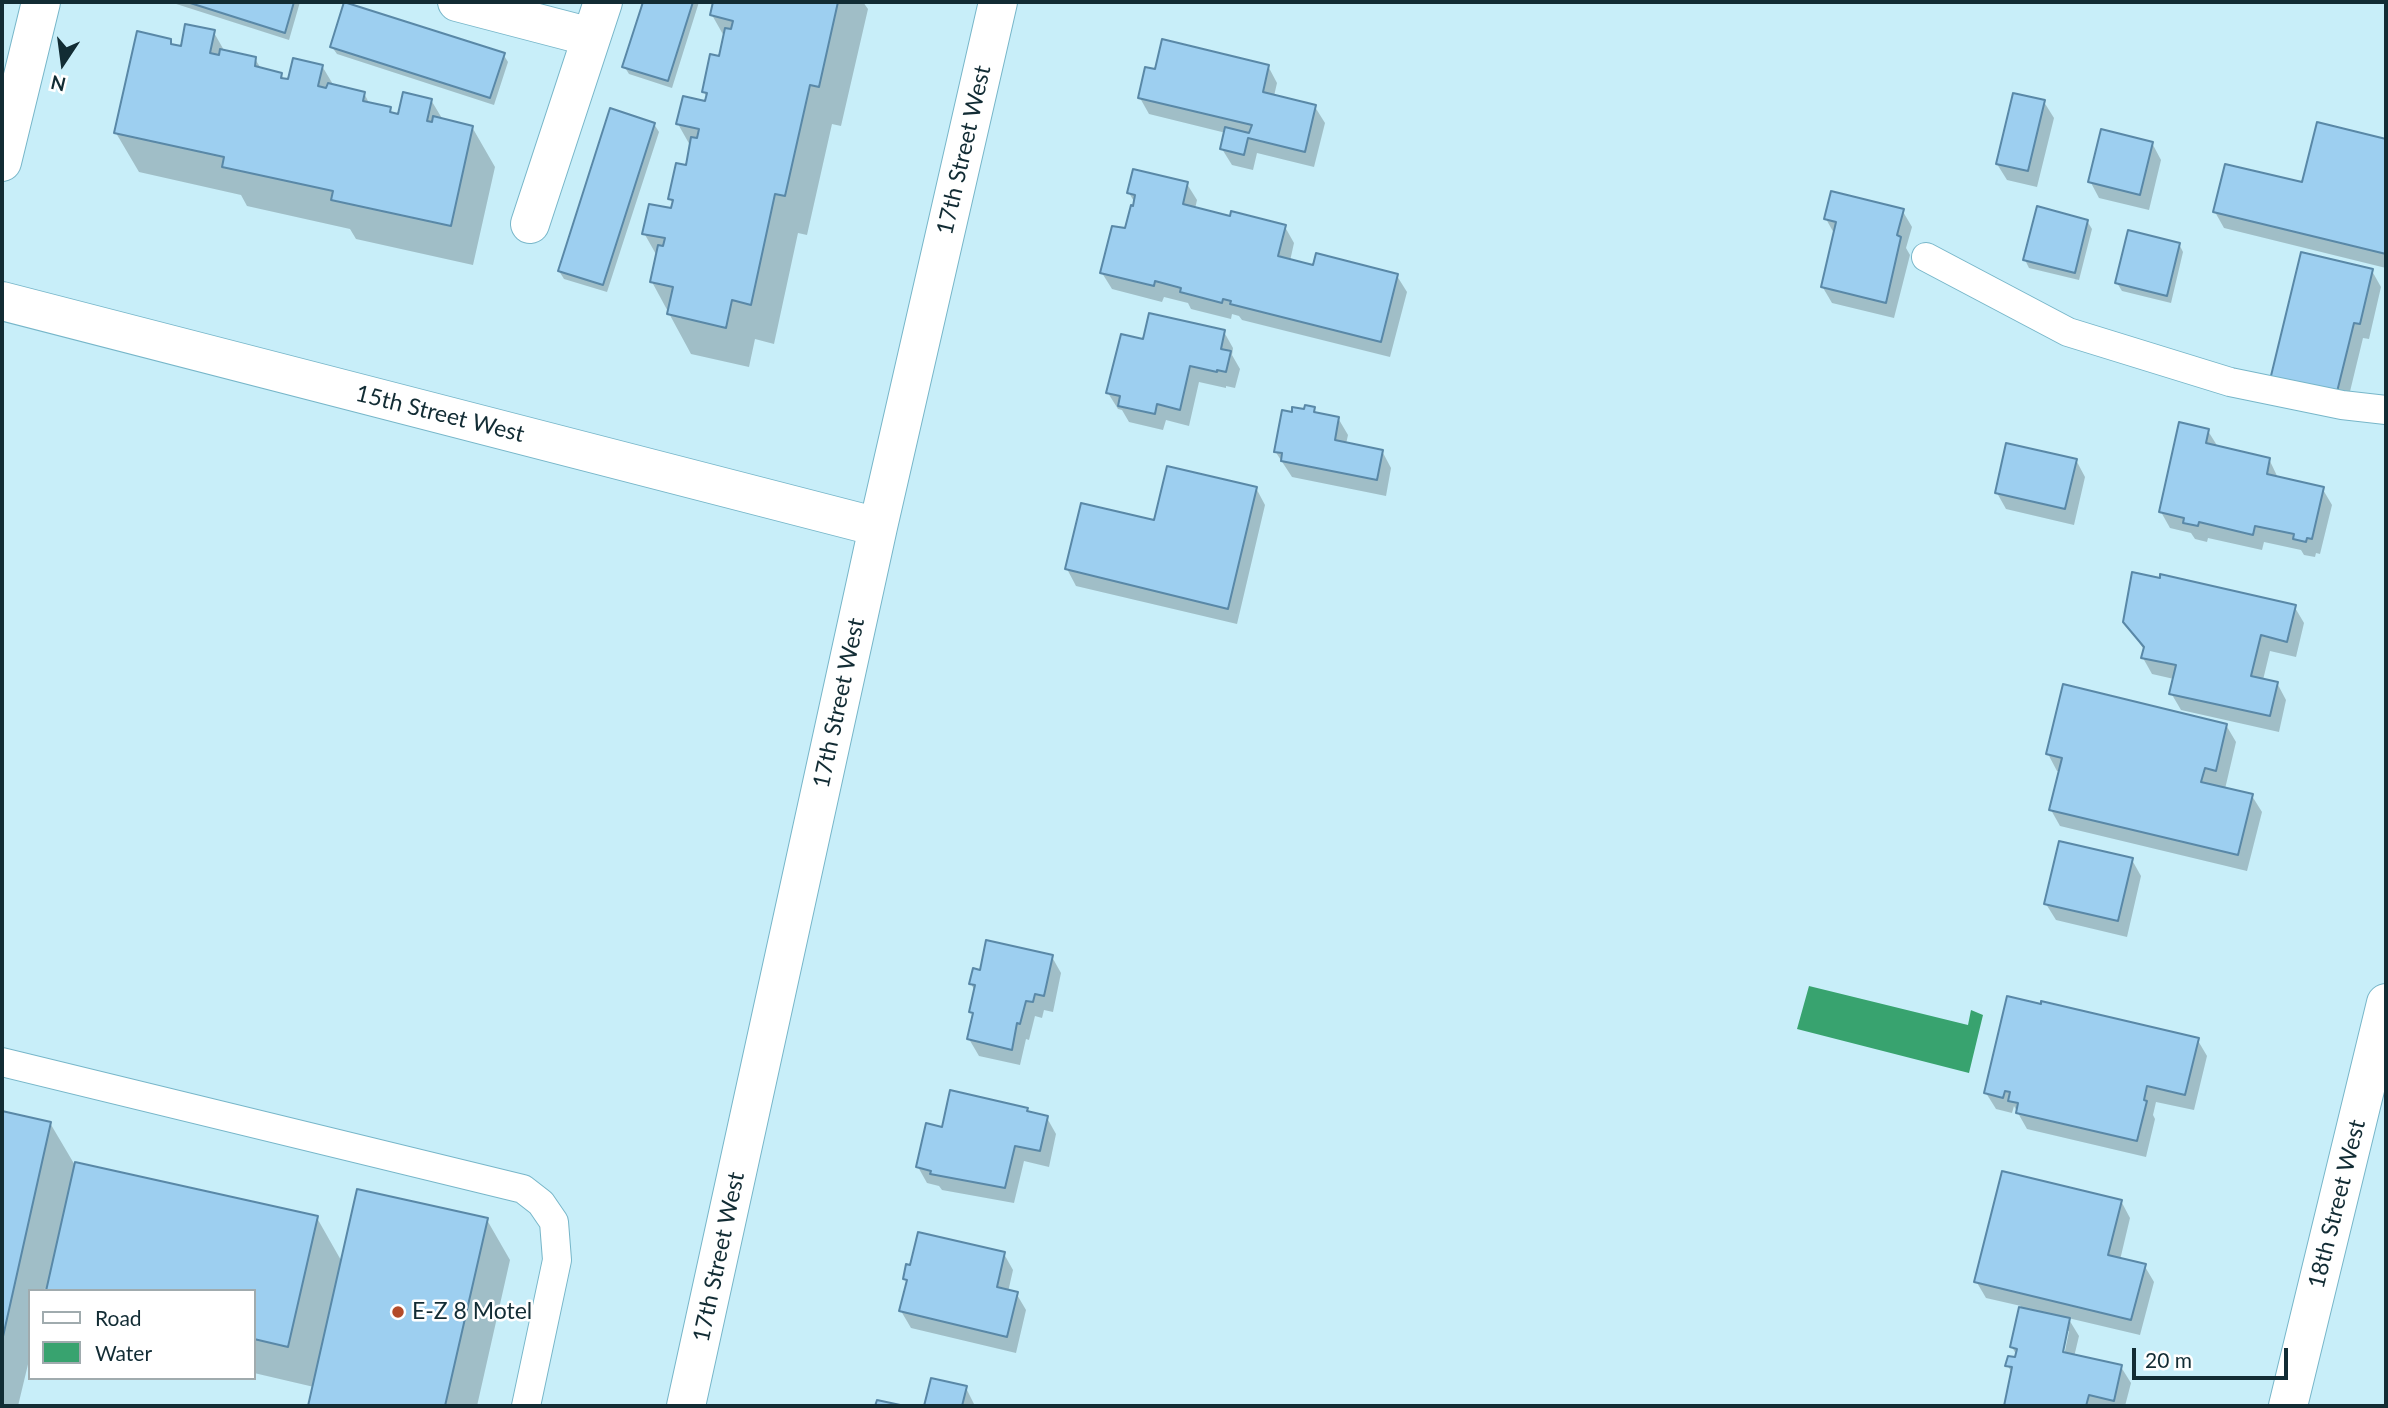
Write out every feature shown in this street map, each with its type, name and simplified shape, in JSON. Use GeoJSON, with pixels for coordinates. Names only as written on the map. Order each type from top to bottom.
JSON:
{"type":"FeatureCollection","features":[{"type":"Feature","properties":{"kind":"street"},"geometry":{"type":"LineString","coordinates":[[2,162],[41,2]]}},
{"type":"Feature","properties":{"kind":"street"},"geometry":{"type":"LineString","coordinates":[[457,2],[591,37]]}},
{"type":"Feature","properties":{"kind":"street"},"geometry":{"type":"LineString","coordinates":[[530,224],[603,2]]}},
{"type":"Feature","properties":{"kind":"street","name":"17th Street West"},"geometry":{"type":"LineString","coordinates":[[686,1406],[878,527],[998,2]]}},
{"type":"Feature","properties":{"kind":"street","name":"15th Street West"},"geometry":{"type":"LineString","coordinates":[[2,301],[878,527]]}},
{"type":"Feature","properties":{"kind":"street","name":"18th Street West"},"geometry":{"type":"LineString","coordinates":[[2288,1406],[2386,1003]]}},
{"type":"Feature","properties":{"kind":"lane"},"geometry":{"type":"LineString","coordinates":[[1926,257],[2068,332],[2230,382],[2342,405],[2386,410]]}},
{"type":"Feature","properties":{"kind":"lane"},"geometry":{"type":"LineString","coordinates":[[2,1062],[523,1189],[541,1203],[554,1222],[557,1260],[526,1406]]}},
{"type":"Feature","properties":{"kind":"water"},"geometry":{"type":"Polygon","coordinates":[[[1809,986],[1968,1025],[1971,1010],[1983,1015],[1969,1073],[1797,1029],[1809,986]]]}},
{"type":"Feature","properties":{"kind":"building"},"geometry":{"type":"Polygon","coordinates":[[[187,2],[294,2],[285,33],[187,2]]]}},
{"type":"Feature","properties":{"kind":"building"},"geometry":{"type":"Polygon","coordinates":[[[344,2],[505,53],[490,98],[330,47],[344,2]]]}},
{"type":"Feature","properties":{"kind":"building"},"geometry":{"type":"Polygon","coordinates":[[[643,2],[693,2],[668,81],[622,67],[643,2]]]}},
{"type":"Feature","properties":{"kind":"building"},"geometry":{"type":"Polygon","coordinates":[[[713,2],[838,2],[819,87],[810,85],[785,196],[775,194],[751,305],[732,300],[726,328],[667,314],[673,287],[650,282],[658,245],[663,246],[665,238],[642,234],[649,204],[671,208],[673,200],[668,199],[676,163],[686,165],[691,137],[697,138],[699,129],[676,124],[683,96],[705,101],[707,93],[702,92],[710,54],[719,56],[725,28],[731,29],[733,21],[710,15],[713,2]]]}},
{"type":"Feature","properties":{"kind":"building"},"geometry":{"type":"Polygon","coordinates":[[[185,24],[215,30],[210,53],[219,55],[220,49],[256,57],[255,66],[282,73],[281,78],[288,79],[293,58],[323,65],[318,86],[326,88],[328,83],[365,92],[363,101],[391,107],[390,112],[398,114],[403,92],[432,99],[427,121],[432,122],[433,116],[473,126],[451,226],[331,200],[333,191],[222,167],[224,157],[114,133],[137,31],[171,39],[171,44],[181,46],[185,24]]]}},
{"type":"Feature","properties":{"kind":"building"},"geometry":{"type":"Polygon","coordinates":[[[1162,39],[1269,65],[1263,92],[1316,105],[1305,152],[1248,138],[1244,155],[1220,149],[1225,127],[1249,133],[1252,125],[1138,98],[1145,67],[1155,69],[1162,39]]]}},
{"type":"Feature","properties":{"kind":"building"},"geometry":{"type":"Polygon","coordinates":[[[2013,93],[2045,100],[2028,171],[1996,164],[2013,93]]]}},
{"type":"Feature","properties":{"kind":"building"},"geometry":{"type":"Polygon","coordinates":[[[610,108],[655,123],[603,285],[558,271],[610,108]]]}},
{"type":"Feature","properties":{"kind":"building"},"geometry":{"type":"Polygon","coordinates":[[[2317,122],[2386,139],[2386,254],[2213,212],[2225,164],[2302,182],[2317,122]]]}},
{"type":"Feature","properties":{"kind":"building"},"geometry":{"type":"Polygon","coordinates":[[[2101,129],[2153,142],[2140,195],[2088,182],[2101,129]]]}},
{"type":"Feature","properties":{"kind":"building"},"geometry":{"type":"Polygon","coordinates":[[[1133,169],[1188,182],[1183,204],[1230,216],[1231,211],[1286,225],[1278,256],[1313,265],[1316,253],[1398,274],[1381,342],[1230,304],[1231,301],[1223,299],[1222,303],[1180,292],[1181,288],[1155,281],[1154,286],[1100,273],[1112,226],[1125,228],[1131,205],[1133,206],[1135,195],[1127,193],[1133,169]]]}},
{"type":"Feature","properties":{"kind":"building"},"geometry":{"type":"Polygon","coordinates":[[[1831,191],[1904,209],[1897,235],[1901,237],[1886,303],[1821,287],[1836,222],[1824,219],[1831,191]]]}},
{"type":"Feature","properties":{"kind":"building"},"geometry":{"type":"Polygon","coordinates":[[[2037,206],[2088,220],[2075,273],[2023,260],[2037,206]]]}},
{"type":"Feature","properties":{"kind":"building"},"geometry":{"type":"Polygon","coordinates":[[[2128,230],[2180,243],[2167,296],[2115,283],[2128,230]]]}},
{"type":"Feature","properties":{"kind":"building"},"geometry":{"type":"Polygon","coordinates":[[[2301,252],[2373,269],[2360,324],[2354,323],[2336,396],[2270,380],[2301,252]]]}},
{"type":"Feature","properties":{"kind":"building"},"geometry":{"type":"Polygon","coordinates":[[[1149,313],[1225,330],[1221,349],[1231,351],[1226,372],[1190,366],[1180,410],[1157,404],[1155,414],[1118,406],[1120,396],[1106,393],[1121,334],[1143,339],[1149,313]]]}},
{"type":"Feature","properties":{"kind":"building"},"geometry":{"type":"Polygon","coordinates":[[[1305,405],[1315,407],[1314,412],[1339,417],[1335,440],[1383,450],[1377,480],[1281,461],[1282,453],[1274,452],[1282,410],[1292,412],[1292,407],[1304,409],[1305,405]]]}},
{"type":"Feature","properties":{"kind":"building"},"geometry":{"type":"Polygon","coordinates":[[[2179,422],[2209,429],[2206,443],[2270,458],[2267,474],[2324,487],[2312,539],[2307,538],[2306,542],[2293,539],[2294,534],[2255,526],[2253,535],[2199,522],[2198,526],[2183,523],[2184,518],[2159,512],[2179,422]]]}},
{"type":"Feature","properties":{"kind":"building"},"geometry":{"type":"Polygon","coordinates":[[[2006,443],[2077,459],[2065,509],[1995,493],[2006,443]]]}},
{"type":"Feature","properties":{"kind":"building"},"geometry":{"type":"Polygon","coordinates":[[[1167,466],[1257,487],[1228,609],[1065,569],[1081,503],[1154,520],[1167,466]]]}},
{"type":"Feature","properties":{"kind":"building"},"geometry":{"type":"Polygon","coordinates":[[[2132,572],[2160,578],[2160,574],[2296,605],[2287,642],[2261,635],[2251,676],[2278,682],[2270,716],[2169,694],[2176,665],[2141,658],[2144,647],[2123,622],[2132,572]]]}},
{"type":"Feature","properties":{"kind":"building"},"geometry":{"type":"Polygon","coordinates":[[[2063,684],[2227,724],[2216,771],[2205,768],[2201,782],[2253,794],[2238,855],[2049,810],[2062,758],[2046,754],[2063,684]]]}},
{"type":"Feature","properties":{"kind":"building"},"geometry":{"type":"Polygon","coordinates":[[[2059,841],[2133,858],[2118,921],[2044,904],[2059,841]]]}},
{"type":"Feature","properties":{"kind":"building"},"geometry":{"type":"Polygon","coordinates":[[[986,940],[1053,955],[1044,996],[1035,994],[1033,1002],[1026,1001],[1020,1024],[1017,1023],[1012,1050],[967,1039],[973,1013],[969,1012],[975,985],[969,984],[973,968],[980,970],[986,940]]]}},
{"type":"Feature","properties":{"kind":"building"},"geometry":{"type":"Polygon","coordinates":[[[2007,996],[2041,1004],[2041,1001],[2199,1038],[2185,1095],[2147,1086],[2144,1100],[2147,1101],[2137,1141],[2016,1113],[2018,1103],[2008,1101],[2010,1092],[2005,1091],[2003,1098],[1984,1093],[2007,996]]]}},
{"type":"Feature","properties":{"kind":"building"},"geometry":{"type":"Polygon","coordinates":[[[950,1090],[1028,1108],[1027,1111],[1048,1116],[1040,1151],[1015,1146],[1005,1188],[930,1174],[931,1171],[916,1167],[926,1123],[942,1127],[950,1090]]]}},
{"type":"Feature","properties":{"kind":"building"},"geometry":{"type":"Polygon","coordinates":[[[2,1111],[51,1122],[2,1341],[2,1111]]]}},
{"type":"Feature","properties":{"kind":"building"},"geometry":{"type":"Polygon","coordinates":[[[75,1162],[318,1216],[288,1347],[256,1339],[256,1289],[46,1289],[75,1162]]]}},
{"type":"Feature","properties":{"kind":"building"},"geometry":{"type":"Polygon","coordinates":[[[2002,1171],[2122,1200],[2108,1255],[2146,1264],[2131,1320],[1974,1282],[2002,1171]]]}},
{"type":"Feature","properties":{"kind":"building","name":"E-Z 8 Motel"},"geometry":{"type":"Polygon","coordinates":[[[357,1189],[488,1218],[445,1406],[308,1406],[357,1189]]]}},
{"type":"Feature","properties":{"kind":"building"},"geometry":{"type":"Polygon","coordinates":[[[918,1232],[1005,1252],[997,1287],[1018,1292],[1007,1337],[899,1311],[907,1280],[903,1279],[906,1264],[910,1265],[918,1232]]]}},
{"type":"Feature","properties":{"kind":"building"},"geometry":{"type":"Polygon","coordinates":[[[2019,1307],[2070,1318],[2063,1352],[2122,1365],[2114,1401],[2089,1395],[2086,1406],[2004,1406],[2012,1367],[2005,1366],[2008,1356],[2015,1357],[2017,1349],[2010,1347],[2019,1307]]]}},
{"type":"Feature","properties":{"kind":"building"},"geometry":{"type":"Polygon","coordinates":[[[931,1378],[967,1386],[962,1406],[924,1406],[931,1378]]]}},
{"type":"Feature","properties":{"kind":"building"},"geometry":{"type":"Polygon","coordinates":[[[877,1400],[905,1406],[875,1406],[877,1400]]]}},
{"type":"Feature","properties":{"kind":"place","name":"E-Z 8 Motel"},"geometry":{"type":"Point","coordinates":[398,1312]}}]}
